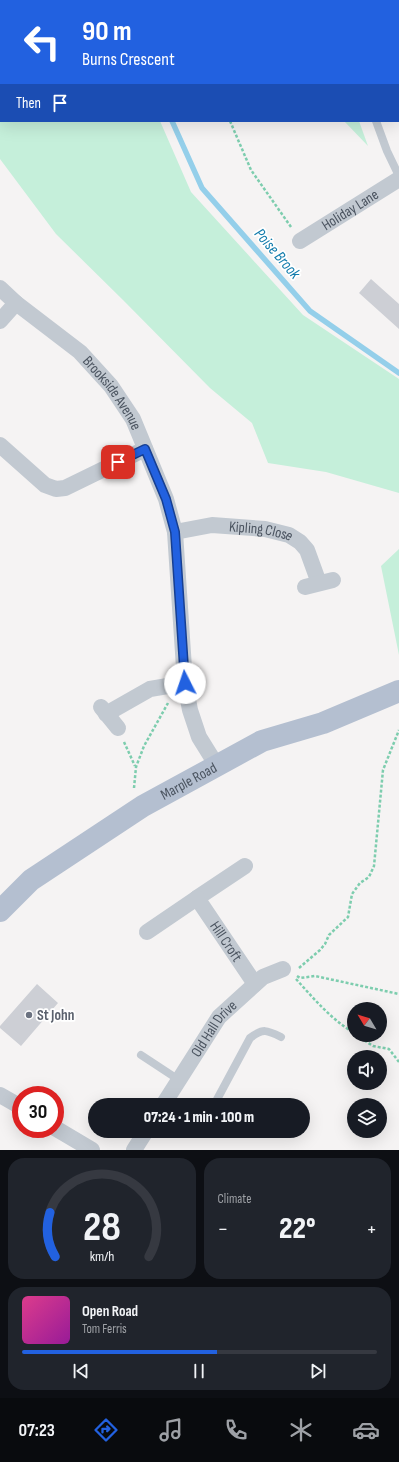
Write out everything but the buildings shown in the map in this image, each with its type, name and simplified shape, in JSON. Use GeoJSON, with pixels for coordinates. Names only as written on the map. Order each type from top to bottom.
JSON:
{"type":"FeatureCollection","features":[{"type":"Feature","properties":{"kind":"main road","name":"Marple Road"},"geometry":{"type":"LineString","coordinates":[[0,910],[31,880],[135,811],[262,741],[323,723],[399,691]]}},
{"type":"Feature","properties":{"kind":"street","name":"Holiday Lane"},"geometry":{"type":"LineString","coordinates":[[300,241],[399,178]]}},
{"type":"Feature","properties":{"kind":"street","name":"Brookside Avenue"},"geometry":{"type":"LineString","coordinates":[[0,288],[16,303],[80,352],[111,386],[133,419],[166,499],[175,532],[182,683],[199,737],[217,766]]}},
{"type":"Feature","properties":{"kind":"street"},"geometry":{"type":"LineString","coordinates":[[0,321],[16,303]]}},
{"type":"Feature","properties":{"kind":"street"},"geometry":{"type":"LineString","coordinates":[[0,445],[45,485],[56,489],[65,488],[145,449]]}},
{"type":"Feature","properties":{"kind":"street","name":"Kipling Close"},"geometry":{"type":"LineString","coordinates":[[175,532],[212,525],[265,528],[289,535],[300,542],[307,550],[319,583]]}},
{"type":"Feature","properties":{"kind":"street"},"geometry":{"type":"LineString","coordinates":[[118,728],[104,710],[150,689],[182,683]]}},
{"type":"Feature","properties":{"kind":"street"},"geometry":{"type":"LineString","coordinates":[[147,932],[245,866]]}},
{"type":"Feature","properties":{"kind":"street","name":"Hill Croft"},"geometry":{"type":"LineString","coordinates":[[197,898],[255,984]]}},
{"type":"Feature","properties":{"kind":"street","name":"Old Hall Drive"},"geometry":{"type":"LineString","coordinates":[[167,1098],[219,1017],[263,977],[287,972]]}},
{"type":"Feature","properties":{"kind":"street"},"geometry":{"type":"LineString","coordinates":[[0,1095],[12,1102]]}},
{"type":"Feature","properties":{"kind":"street"},"geometry":{"type":"LineString","coordinates":[[64,1134],[84,1148]]}},
{"type":"Feature","properties":{"kind":"street"},"geometry":{"type":"LineString","coordinates":[[134,1150],[142,1138]]}},
{"type":"Feature","properties":{"kind":"lane"},"geometry":{"type":"LineString","coordinates":[[376,122],[399,178]]}},
{"type":"Feature","properties":{"kind":"lane"},"geometry":{"type":"LineString","coordinates":[[218,1098],[250,1038],[258,1032],[264,1030],[270,1031],[281,1037]]}},
{"type":"Feature","properties":{"kind":"lane"},"geometry":{"type":"LineString","coordinates":[[141,1055],[179,1080]]}},
{"type":"Feature","properties":{"kind":"path"},"geometry":{"type":"LineString","coordinates":[[230,122],[251,170],[300,241]]}},
{"type":"Feature","properties":{"kind":"path"},"geometry":{"type":"LineString","coordinates":[[135,811],[133,790],[136,767],[144,746],[182,683]]}},
{"type":"Feature","properties":{"kind":"path"},"geometry":{"type":"LineString","coordinates":[[118,728],[136,767]]}},
{"type":"Feature","properties":{"kind":"path"},"geometry":{"type":"LineString","coordinates":[[287,972],[320,950],[325,944],[329,935],[348,917],[352,894],[360,883],[369,877],[374,866],[383,770],[399,730]]}},
{"type":"Feature","properties":{"kind":"path"},"geometry":{"type":"LineString","coordinates":[[287,972],[300,978],[315,976],[399,994]]}},
{"type":"Feature","properties":{"kind":"path"},"geometry":{"type":"LineString","coordinates":[[287,972],[322,1007],[347,1029]]}},
{"type":"Feature","properties":{"kind":"path"},"geometry":{"type":"LineString","coordinates":[[367,1042],[373,1046],[389,1050],[399,1062]]}},
{"type":"Feature","properties":{"kind":"green space"},"geometry":{"type":"Polygon","coordinates":[[[0,122],[160,122],[191,192],[303,315],[399,379],[399,493],[326,472],[268,463],[252,423],[210,388],[56,234],[0,159],[0,122]]]}},
{"type":"Feature","properties":{"kind":"green space"},"geometry":{"type":"Polygon","coordinates":[[[345,122],[359,122],[368,146],[345,122]]]}},
{"type":"Feature","properties":{"kind":"green space"},"geometry":{"type":"Polygon","coordinates":[[[399,549],[399,655],[381,566],[399,549]]]}},
{"type":"Feature","properties":{"kind":"waterway","name":"Poise Brook"},"geometry":{"type":"LineString","coordinates":[[172,122],[202,188],[310,311],[399,373]]}},
{"type":"Feature","properties":{"kind":"place","name":"St John"},"geometry":{"type":"Point","coordinates":[29,1015]}},
{"type":"Feature","properties":{"kind":"route"},"geometry":{"type":"LineString","coordinates":[[118,462],[145,449],[166,499],[175,532],[185,683]]}}]}
